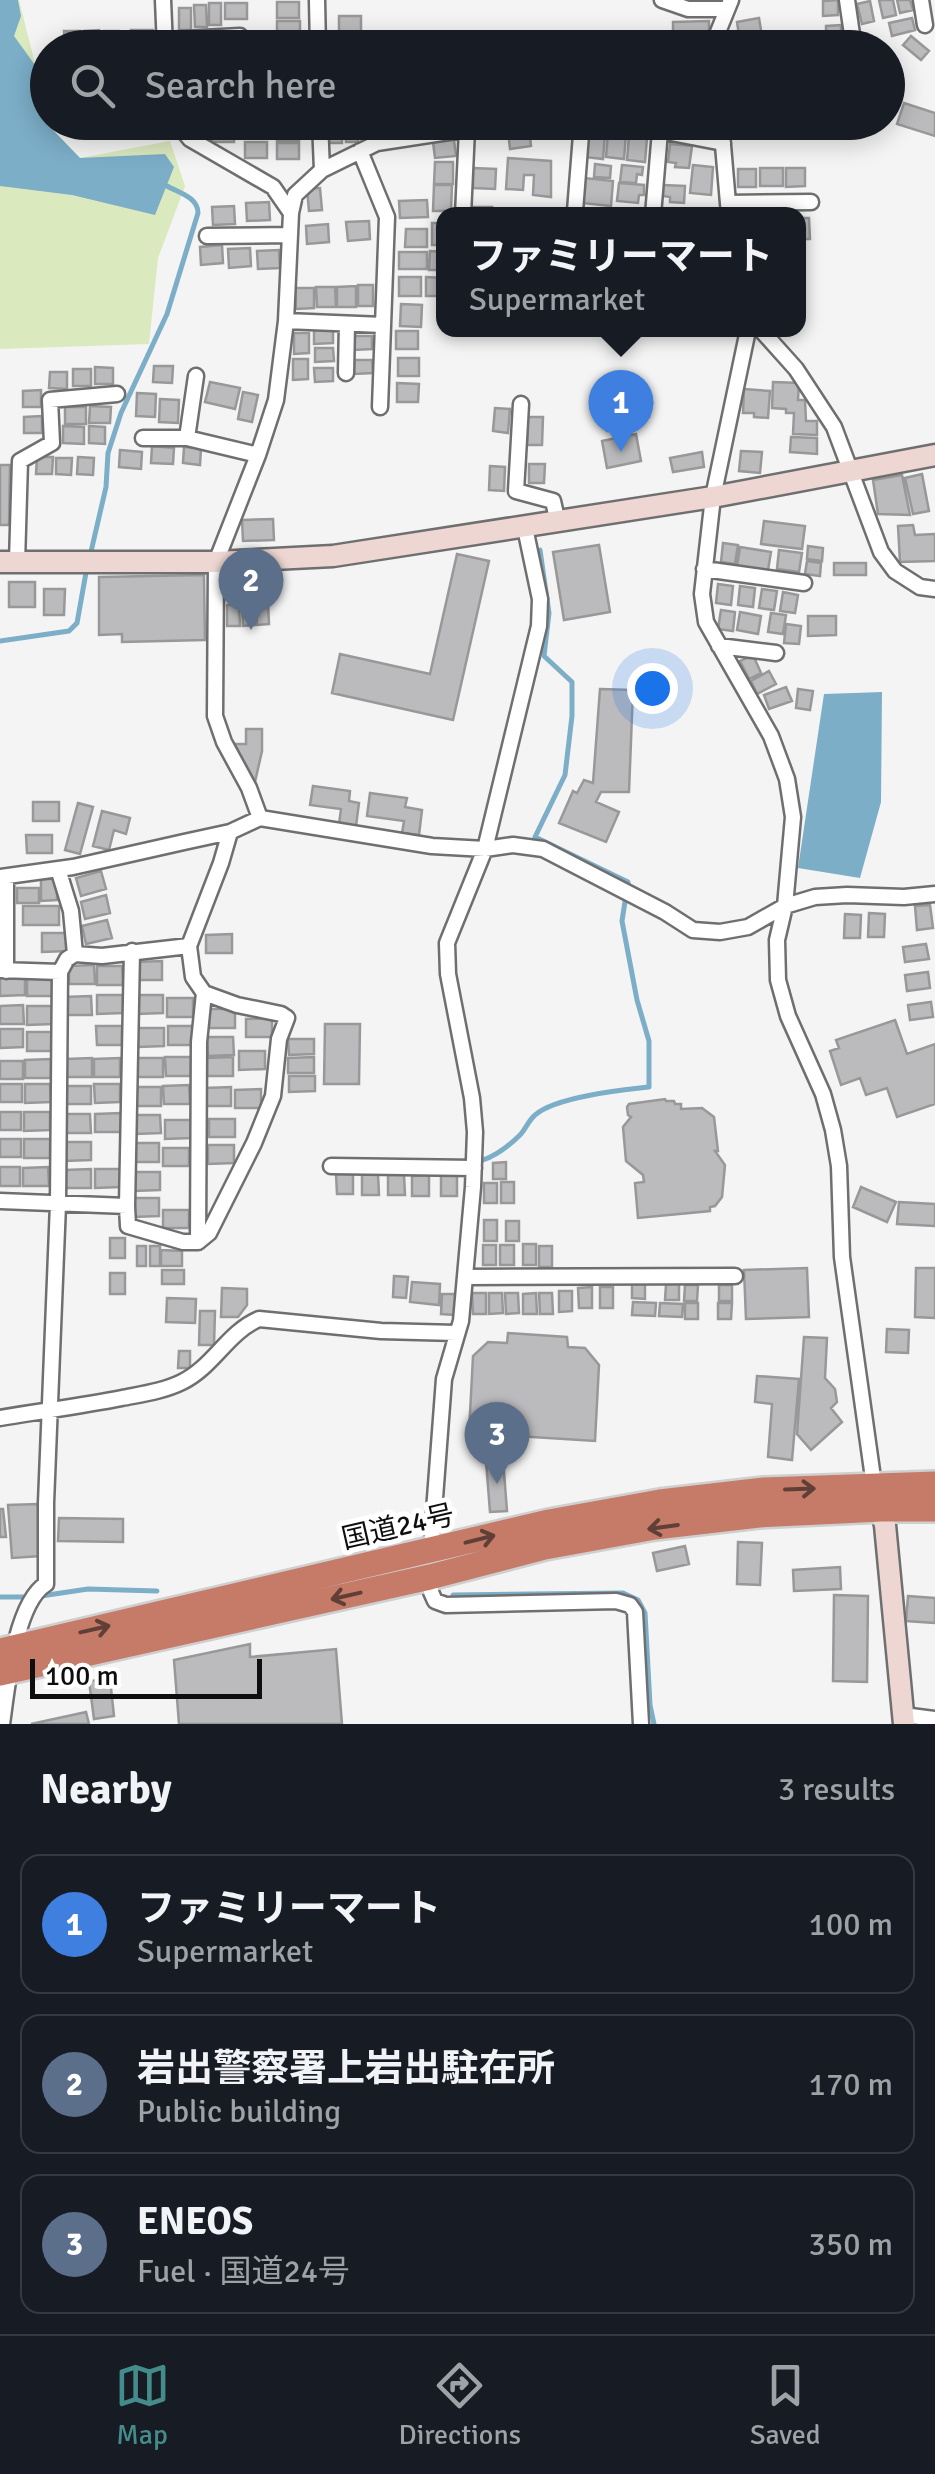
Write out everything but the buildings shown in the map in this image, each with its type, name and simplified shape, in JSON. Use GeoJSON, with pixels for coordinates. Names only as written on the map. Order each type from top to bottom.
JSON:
{"type":"FeatureCollection","features":[{"type":"Feature","properties":{"kind":"highway","name":"国道24号"},"geometry":{"type":"LineString","coordinates":[[6,1661],[430,1577],[544,1547],[877,1497],[935,1484]]}},
{"type":"Feature","properties":{"kind":"highway","name":"国道24号"},"geometry":{"type":"LineString","coordinates":[[6,1661],[431,1550],[549,1522],[660,1502],[764,1490],[877,1497],[935,1509]]}},
{"type":"Feature","properties":{"kind":"street"},"geometry":{"type":"LineString","coordinates":[[163,0],[164,30]]}},
{"type":"Feature","properties":{"kind":"street"},"geometry":{"type":"LineString","coordinates":[[317,0],[318,30]]}},
{"type":"Feature","properties":{"kind":"street"},"geometry":{"type":"LineString","coordinates":[[662,0],[688,9],[729,4],[719,30]]}},
{"type":"Feature","properties":{"kind":"street"},"geometry":{"type":"LineString","coordinates":[[847,0],[851,30]]}},
{"type":"Feature","properties":{"kind":"street"},"geometry":{"type":"LineString","coordinates":[[920,0],[925,26]]}},
{"type":"Feature","properties":{"kind":"street"},"geometry":{"type":"LineString","coordinates":[[192,140],[273,188],[291,213]]}},
{"type":"Feature","properties":{"kind":"street"},"geometry":{"type":"LineString","coordinates":[[321,140],[322,170]]}},
{"type":"Feature","properties":{"kind":"street"},"geometry":{"type":"LineString","coordinates":[[260,818],[216,716],[216,562],[276,400],[295,195],[322,170],[377,143],[396,140]]}},
{"type":"Feature","properties":{"kind":"street"},"geometry":{"type":"LineString","coordinates":[[463,207],[466,140]]}},
{"type":"Feature","properties":{"kind":"street"},"geometry":{"type":"LineString","coordinates":[[575,207],[581,140]]}},
{"type":"Feature","properties":{"kind":"street"},"geometry":{"type":"LineString","coordinates":[[654,207],[659,140]]}},
{"type":"Feature","properties":{"kind":"street"},"geometry":{"type":"LineString","coordinates":[[706,140],[722,143]]}},
{"type":"Feature","properties":{"kind":"street"},"geometry":{"type":"LineString","coordinates":[[722,140],[729,207]]}},
{"type":"Feature","properties":{"kind":"street"},"geometry":{"type":"LineString","coordinates":[[360,152],[387,216],[380,407]]}},
{"type":"Feature","properties":{"kind":"street"},"geometry":{"type":"LineString","coordinates":[[753,207],[812,202]]}},
{"type":"Feature","properties":{"kind":"street"},"geometry":{"type":"LineString","coordinates":[[206,236],[290,236]]}},
{"type":"Feature","properties":{"kind":"street"},"geometry":{"type":"LineString","coordinates":[[286,321],[383,325]]}},
{"type":"Feature","properties":{"kind":"street"},"geometry":{"type":"LineString","coordinates":[[346,372],[347,324]]}},
{"type":"Feature","properties":{"kind":"street"},"geometry":{"type":"LineString","coordinates":[[747,337],[713,497],[702,594],[706,622],[771,736],[787,779],[793,817],[785,906],[777,940],[778,980],[788,1016],[823,1094],[839,1166],[842,1257],[877,1497],[885,1525],[904,1719],[935,1719]]}},
{"type":"Feature","properties":{"kind":"street"},"geometry":{"type":"LineString","coordinates":[[767,337],[796,369],[834,426],[880,552],[895,571],[935,590]]}},
{"type":"Feature","properties":{"kind":"street"},"geometry":{"type":"LineString","coordinates":[[187,438],[196,376]]}},
{"type":"Feature","properties":{"kind":"street"},"geometry":{"type":"LineString","coordinates":[[116,394],[50,400],[52,444],[20,461],[8,562],[216,562],[333,556],[713,497],[935,454]]}},
{"type":"Feature","properties":{"kind":"street"},"geometry":{"type":"LineString","coordinates":[[521,404],[516,490],[553,501],[558,523]]}},
{"type":"Feature","properties":{"kind":"street"},"geometry":{"type":"LineString","coordinates":[[143,438],[187,438],[258,454]]}},
{"type":"Feature","properties":{"kind":"street"},"geometry":{"type":"LineString","coordinates":[[525,528],[540,600],[539,626],[485,849],[447,943],[448,974],[475,1132],[461,1321],[444,1379],[431,1592],[435,1601],[446,1605],[616,1601],[630,1605],[635,1612],[641,1724]]}},
{"type":"Feature","properties":{"kind":"street"},"geometry":{"type":"LineString","coordinates":[[704,569],[804,582]]}},
{"type":"Feature","properties":{"kind":"street"},"geometry":{"type":"LineString","coordinates":[[719,646],[776,652]]}},
{"type":"Feature","properties":{"kind":"street"},"geometry":{"type":"LineString","coordinates":[[60,972],[3,970],[3,877],[230,832],[260,818],[432,846],[485,849],[513,845],[543,849],[694,930],[720,932],[748,927],[785,906],[815,898],[935,894]]}},
{"type":"Feature","properties":{"kind":"street"},"geometry":{"type":"LineString","coordinates":[[132,951],[128,1226],[183,1242],[198,1242],[209,1233],[226,1200],[273,1096],[279,1040],[287,1018],[204,993],[192,977],[189,946],[230,832]]}},
{"type":"Feature","properties":{"kind":"street"},"geometry":{"type":"LineString","coordinates":[[58,869],[71,912],[75,954]]}},
{"type":"Feature","properties":{"kind":"street"},"geometry":{"type":"LineString","coordinates":[[2,1724],[6,1661],[23,1614],[32,1597],[46,1584],[58,1204],[60,972],[75,954],[102,956],[189,946]]}},
{"type":"Feature","properties":{"kind":"street"},"geometry":{"type":"LineString","coordinates":[[198,1242],[199,1042],[204,993]]}},
{"type":"Feature","properties":{"kind":"street"},"geometry":{"type":"LineString","coordinates":[[331,1166],[474,1168]]}},
{"type":"Feature","properties":{"kind":"street"},"geometry":{"type":"LineString","coordinates":[[0,1201],[127,1206]]}},
{"type":"Feature","properties":{"kind":"street"},"geometry":{"type":"LineString","coordinates":[[465,1277],[735,1276]]}},
{"type":"Feature","properties":{"kind":"street"},"geometry":{"type":"LineString","coordinates":[[0,1418],[180,1384],[202,1370],[246,1325],[259,1319],[456,1334]]}},
{"type":"Feature","properties":{"kind":"green space"},"geometry":{"type":"Polygon","coordinates":[[[0,0],[19,0],[30,44],[30,140],[63,140],[80,158],[170,141],[185,186],[158,258],[149,344],[0,349],[0,0]]]}},
{"type":"Feature","properties":{"kind":"water"},"geometry":{"type":"Polygon","coordinates":[[[0,0],[18,0],[21,16],[14,36],[30,58],[30,140],[63,140],[80,158],[165,154],[174,167],[155,215],[72,195],[0,186],[0,0]]]}},
{"type":"Feature","properties":{"kind":"water"},"geometry":{"type":"Polygon","coordinates":[[[882,692],[881,802],[860,878],[798,868],[824,694],[882,692]]]}},
{"type":"Feature","properties":{"kind":"waterway"},"geometry":{"type":"LineString","coordinates":[[90,556],[106,487],[108,453],[121,413],[167,314],[198,213],[191,199],[167,186]]}},
{"type":"Feature","properties":{"kind":"waterway"},"geometry":{"type":"LineString","coordinates":[[483,1160],[508,1146],[533,1117],[557,1103],[649,1087],[649,1041],[622,921],[628,882],[535,837],[565,775],[572,716],[572,682],[544,656],[549,613],[540,550]]}},
{"type":"Feature","properties":{"kind":"waterway"},"geometry":{"type":"LineString","coordinates":[[0,641],[69,631],[77,623],[87,567]]}},
{"type":"Feature","properties":{"kind":"waterway"},"geometry":{"type":"LineString","coordinates":[[41,1596],[88,1589],[157,1591]]}},
{"type":"Feature","properties":{"kind":"waterway"},"geometry":{"type":"LineString","coordinates":[[453,1595],[623,1593],[638,1600],[645,1613],[654,1724]]}},
{"type":"Feature","properties":{"kind":"waterway"},"geometry":{"type":"LineString","coordinates":[[0,1597],[30,1597]]}},
{"type":"Feature","properties":{"kind":"place","name":"ファミリーマート"},"geometry":{"type":"Point","coordinates":[621,452]}},
{"type":"Feature","properties":{"kind":"place","name":"岩出警察署上岩出駐在所"},"geometry":{"type":"Point","coordinates":[251,630]}},
{"type":"Feature","properties":{"kind":"place","name":"ENEOS"},"geometry":{"type":"Point","coordinates":[497,1484]}}]}
